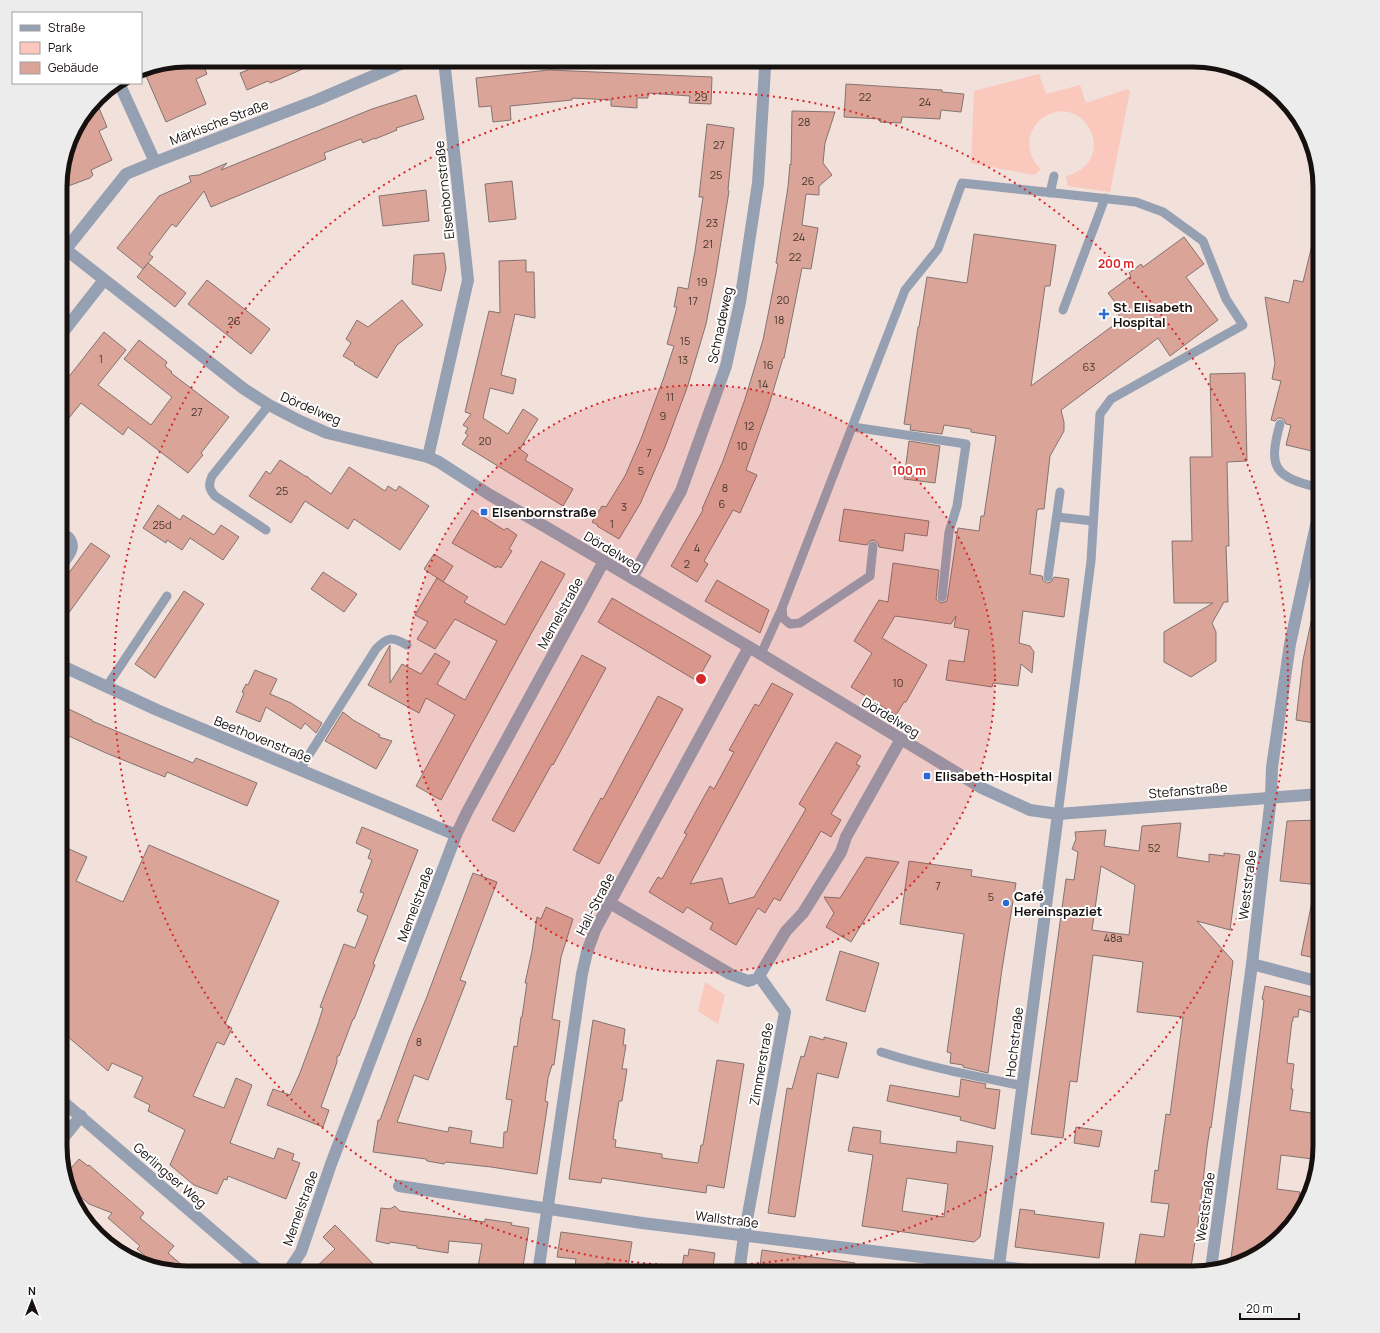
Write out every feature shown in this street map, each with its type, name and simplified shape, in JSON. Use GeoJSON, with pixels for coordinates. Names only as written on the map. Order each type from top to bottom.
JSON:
{"type":"FeatureCollection","features":[{"type":"Feature","properties":{"kind":"street","name":"Märkische Straße"},"geometry":{"type":"LineString","coordinates":[[67,242],[126,174],[317,100],[394,67]]}},
{"type":"Feature","properties":{"kind":"street","name":"Elsenbornstraße"},"geometry":{"type":"LineString","coordinates":[[428,456],[468,280],[445,67]]}},
{"type":"Feature","properties":{"kind":"street","name":"Schnadeweg"},"geometry":{"type":"LineString","coordinates":[[632,578],[681,491],[726,366],[740,302],[758,183],[765,67]]}},
{"type":"Feature","properties":{"kind":"street"},"geometry":{"type":"LineString","coordinates":[[121,86],[155,162]]}},
{"type":"Feature","properties":{"kind":"street","name":"Dördelweg"},"geometry":{"type":"LineString","coordinates":[[67,250],[244,389],[269,405],[327,433],[428,456],[490,495],[750,647],[982,788],[1030,810],[1058,814]]}},
{"type":"Feature","properties":{"kind":"street"},"geometry":{"type":"LineString","coordinates":[[67,327],[104,280]]}},
{"type":"Feature","properties":{"kind":"street","name":"Weststraße"},"geometry":{"type":"LineString","coordinates":[[1212,1265],[1252,964],[1271,797],[1272,766],[1290,644],[1313,539]]}},
{"type":"Feature","properties":{"kind":"street","name":"Memelstraße"},"geometry":{"type":"LineString","coordinates":[[291,1266],[300,1252],[331,1164],[456,835],[467,812],[604,561]]}},
{"type":"Feature","properties":{"kind":"street","name":"Hall-Straße"},"geometry":{"type":"LineString","coordinates":[[539,1266],[549,1208],[582,974],[587,952],[595,930],[750,647]]}},
{"type":"Feature","properties":{"kind":"street","name":"Beethovenstraße"},"geometry":{"type":"LineString","coordinates":[[67,668],[157,710],[456,835]]}},
{"type":"Feature","properties":{"kind":"street","name":"Zimmerstraße"},"geometry":{"type":"LineString","coordinates":[[740,1266],[744,1236],[785,1012],[759,976],[786,930],[803,913],[841,852],[846,837],[901,739]]}},
{"type":"Feature","properties":{"kind":"street","name":"Stefanstraße"},"geometry":{"type":"LineString","coordinates":[[1058,814],[1313,794]]}},
{"type":"Feature","properties":{"kind":"street","name":"Hochstraße"},"geometry":{"type":"LineString","coordinates":[[999,1266],[1058,814]]}},
{"type":"Feature","properties":{"kind":"street"},"geometry":{"type":"LineString","coordinates":[[610,903],[730,974],[748,981],[752,980]]}},
{"type":"Feature","properties":{"kind":"street"},"geometry":{"type":"LineString","coordinates":[[1252,964],[1313,980]]}},
{"type":"Feature","properties":{"kind":"street","name":"Gerlingser Weg"},"geometry":{"type":"LineString","coordinates":[[67,1105],[254,1266]]}},
{"type":"Feature","properties":{"kind":"street"},"geometry":{"type":"LineString","coordinates":[[67,1133],[81,1116]]}},
{"type":"Feature","properties":{"kind":"street","name":"Wallstraße"},"geometry":{"type":"LineString","coordinates":[[400,1186],[642,1223],[968,1266]]}},
{"type":"Feature","properties":{"kind":"lane"},"geometry":{"type":"LineString","coordinates":[[1050,193],[1054,176]]}},
{"type":"Feature","properties":{"kind":"lane"},"geometry":{"type":"LineString","coordinates":[[761,654],[782,608],[905,290],[938,249],[962,183],[1136,202],[1164,212],[1203,241],[1226,299],[1243,324],[1111,399],[1100,414],[1091,561],[1058,814]]}},
{"type":"Feature","properties":{"kind":"lane"},"geometry":{"type":"LineString","coordinates":[[1063,310],[1105,198]]}},
{"type":"Feature","properties":{"kind":"lane"},"geometry":{"type":"LineString","coordinates":[[266,530],[215,496],[210,490],[209,483],[212,476],[269,405]]}},
{"type":"Feature","properties":{"kind":"lane"},"geometry":{"type":"LineString","coordinates":[[1280,424],[1273,450],[1278,469],[1286,477],[1313,486]]}},
{"type":"Feature","properties":{"kind":"lane"},"geometry":{"type":"LineString","coordinates":[[853,427],[966,444],[957,506],[949,532],[942,597]]}},
{"type":"Feature","properties":{"kind":"lane"},"geometry":{"type":"LineString","coordinates":[[1048,577],[1060,492]]}},
{"type":"Feature","properties":{"kind":"lane"},"geometry":{"type":"LineString","coordinates":[[1056,517],[1093,521]]}},
{"type":"Feature","properties":{"kind":"lane"},"geometry":{"type":"LineString","coordinates":[[67,559],[73,550],[74,545],[73,540],[69,536]]}},
{"type":"Feature","properties":{"kind":"lane"},"geometry":{"type":"LineString","coordinates":[[782,608],[783,618],[790,624],[800,623],[851,589],[870,576],[873,546]]}},
{"type":"Feature","properties":{"kind":"lane"},"geometry":{"type":"LineString","coordinates":[[106,686],[167,596]]}},
{"type":"Feature","properties":{"kind":"lane"},"geometry":{"type":"LineString","coordinates":[[300,770],[376,649],[383,641],[389,639],[395,639],[407,645]]}},
{"type":"Feature","properties":{"kind":"lane"},"geometry":{"type":"LineString","coordinates":[[881,1052],[936,1068],[1023,1086]]}},
{"type":"Feature","properties":{"kind":"green space"},"geometry":{"type":"Polygon","coordinates":[[[1039,74],[1046,94],[1080,85],[1086,103],[1128,89],[1130,91],[1110,192],[1068,186],[1066,176],[1077,172],[1088,163],[1093,152],[1094,140],[1090,129],[1083,119],[1072,113],[1060,111],[1047,115],[1039,121],[1033,129],[1029,141],[1030,150],[1033,158],[1041,169],[1034,175],[971,163],[974,91],[1039,74]]]}},
{"type":"Feature","properties":{"kind":"green space"},"geometry":{"type":"Polygon","coordinates":[[[705,982],[725,995],[718,1024],[698,1011],[705,982]]]}},
{"type":"Feature","properties":{"kind":"building"},"geometry":{"type":"Polygon","coordinates":[[[179,67],[204,67],[207,74],[196,79],[206,104],[166,122],[145,75],[164,69],[179,67]]]}},
{"type":"Feature","properties":{"kind":"building"},"geometry":{"type":"Polygon","coordinates":[[[247,67],[307,67],[270,83],[268,81],[247,90],[240,73],[248,70],[247,67]]]}},
{"type":"Feature","properties":{"kind":"building"},"geometry":{"type":"Polygon","coordinates":[[[549,70],[712,77],[711,104],[689,103],[690,96],[648,93],[648,98],[637,98],[637,108],[611,106],[611,100],[572,98],[572,100],[510,106],[511,120],[493,122],[491,106],[479,107],[476,78],[549,70]]]}},
{"type":"Feature","properties":{"kind":"building"},"geometry":{"type":"Polygon","coordinates":[[[846,84],[942,90],[942,92],[964,94],[961,112],[941,110],[940,119],[902,117],[901,123],[880,122],[881,119],[844,117],[846,84]]]}},
{"type":"Feature","properties":{"kind":"building"},"geometry":{"type":"Polygon","coordinates":[[[416,95],[424,119],[396,128],[397,130],[375,139],[363,143],[361,139],[324,153],[326,159],[211,207],[204,191],[176,227],[172,224],[149,254],[153,257],[143,269],[117,248],[159,196],[191,182],[189,176],[199,175],[227,163],[221,170],[372,109],[416,95]]]}},
{"type":"Feature","properties":{"kind":"building"},"geometry":{"type":"Polygon","coordinates":[[[98,106],[107,127],[99,131],[112,160],[91,170],[93,175],[90,178],[67,186],[68,171],[76,141],[87,120],[98,106]]]}},
{"type":"Feature","properties":{"kind":"building"},"geometry":{"type":"Polygon","coordinates":[[[792,111],[835,112],[825,143],[823,163],[832,175],[819,186],[819,195],[806,194],[802,225],[818,228],[811,269],[802,268],[784,358],[746,470],[757,475],[740,513],[733,510],[704,561],[708,564],[697,582],[671,566],[703,510],[702,509],[723,461],[745,399],[763,340],[778,264],[776,263],[788,187],[790,164],[791,165],[792,111]]]}},
{"type":"Feature","properties":{"kind":"building"},"geometry":{"type":"Polygon","coordinates":[[[707,124],[734,128],[729,191],[706,324],[688,385],[665,447],[640,504],[619,539],[592,522],[602,506],[606,507],[625,476],[641,439],[674,346],[667,344],[677,307],[674,307],[678,287],[688,289],[695,251],[703,197],[699,197],[707,124]]]}},
{"type":"Feature","properties":{"kind":"building"},"geometry":{"type":"Polygon","coordinates":[[[512,181],[516,219],[489,222],[485,184],[512,181]]]}},
{"type":"Feature","properties":{"kind":"building"},"geometry":{"type":"Polygon","coordinates":[[[426,190],[429,221],[383,226],[379,196],[426,190]]]}},
{"type":"Feature","properties":{"kind":"building"},"geometry":{"type":"Polygon","coordinates":[[[974,234],[1056,245],[1050,286],[1045,286],[1031,386],[1122,319],[1114,309],[1118,306],[1108,293],[1131,276],[1129,273],[1141,264],[1143,267],[1184,237],[1204,264],[1186,277],[1218,320],[1170,356],[1158,338],[1061,410],[1064,422],[1064,431],[1050,456],[1044,509],[1037,510],[1030,574],[1042,576],[1043,580],[1047,583],[1051,582],[1054,577],[1069,579],[1064,617],[1023,611],[1019,643],[1030,646],[1034,652],[1032,673],[1021,664],[1018,686],[993,683],[992,687],[946,680],[949,660],[964,662],[969,630],[954,627],[956,616],[951,624],[895,616],[882,638],[927,665],[906,702],[904,702],[896,715],[851,687],[872,653],[854,641],[879,600],[888,602],[893,563],[939,570],[936,599],[941,603],[947,601],[958,528],[979,531],[981,516],[984,516],[996,436],[971,432],[971,429],[944,425],[942,434],[910,430],[911,425],[904,424],[927,277],[967,283],[974,234]]]}},
{"type":"Feature","properties":{"kind":"building"},"geometry":{"type":"Polygon","coordinates":[[[1313,241],[1312,451],[1286,445],[1291,425],[1286,424],[1281,418],[1278,418],[1275,421],[1271,420],[1281,381],[1272,379],[1275,363],[1265,297],[1289,303],[1294,280],[1303,282],[1313,241]]]}},
{"type":"Feature","properties":{"kind":"building"},"geometry":{"type":"Polygon","coordinates":[[[444,253],[446,269],[441,291],[412,284],[414,255],[444,253]]]}},
{"type":"Feature","properties":{"kind":"building"},"geometry":{"type":"Polygon","coordinates":[[[526,260],[526,272],[534,272],[535,318],[515,314],[501,375],[516,379],[513,394],[490,388],[483,418],[508,434],[523,409],[538,419],[520,449],[528,455],[525,460],[573,489],[563,506],[462,444],[468,435],[465,433],[468,428],[463,425],[471,414],[465,412],[489,311],[500,313],[499,261],[526,260]]]}},
{"type":"Feature","properties":{"kind":"building"},"geometry":{"type":"Polygon","coordinates":[[[148,263],[186,293],[175,307],[137,277],[148,263]]]}},
{"type":"Feature","properties":{"kind":"building"},"geometry":{"type":"Polygon","coordinates":[[[207,280],[270,329],[251,354],[188,304],[207,280]]]}},
{"type":"Feature","properties":{"kind":"building"},"geometry":{"type":"Polygon","coordinates":[[[402,300],[423,325],[397,345],[377,378],[343,356],[351,343],[346,339],[357,320],[368,327],[402,300]]]}},
{"type":"Feature","properties":{"kind":"building"},"geometry":{"type":"Polygon","coordinates":[[[104,332],[126,350],[98,385],[151,425],[172,397],[124,359],[139,340],[167,362],[165,366],[172,372],[171,373],[229,417],[201,453],[203,455],[188,473],[128,427],[123,435],[81,403],[67,420],[67,379],[104,332]]]}},
{"type":"Feature","properties":{"kind":"building"},"geometry":{"type":"Polygon","coordinates":[[[1245,373],[1247,461],[1227,462],[1229,546],[1226,546],[1228,602],[1224,602],[1212,623],[1216,632],[1216,661],[1191,677],[1164,662],[1164,632],[1213,603],[1174,603],[1172,541],[1192,541],[1190,457],[1212,457],[1210,374],[1245,373]]]}},
{"type":"Feature","properties":{"kind":"building"},"geometry":{"type":"Polygon","coordinates":[[[909,441],[940,446],[935,483],[904,479],[909,441]]]}},
{"type":"Feature","properties":{"kind":"building"},"geometry":{"type":"Polygon","coordinates":[[[280,460],[308,477],[331,494],[349,467],[385,491],[388,486],[396,491],[399,486],[429,506],[400,550],[354,519],[348,529],[305,501],[291,523],[249,496],[266,471],[270,474],[280,460]]]}},
{"type":"Feature","properties":{"kind":"building"},"geometry":{"type":"Polygon","coordinates":[[[158,505],[180,520],[183,515],[214,535],[221,525],[239,537],[223,560],[190,538],[182,550],[167,540],[166,543],[143,528],[158,505]]]}},
{"type":"Feature","properties":{"kind":"building"},"geometry":{"type":"Polygon","coordinates":[[[844,509],[929,521],[927,536],[905,533],[903,551],[879,547],[878,543],[874,540],[870,541],[867,545],[839,541],[844,509]]]}},
{"type":"Feature","properties":{"kind":"building"},"geometry":{"type":"Polygon","coordinates":[[[472,510],[504,530],[507,528],[517,535],[509,549],[512,551],[501,568],[497,566],[496,568],[452,543],[472,510]]]}},
{"type":"Feature","properties":{"kind":"building"},"geometry":{"type":"Polygon","coordinates":[[[91,543],[110,556],[67,615],[67,576],[91,543]]]}},
{"type":"Feature","properties":{"kind":"building"},"geometry":{"type":"Polygon","coordinates":[[[434,554],[453,566],[443,582],[424,569],[434,554]]]}},
{"type":"Feature","properties":{"kind":"building"},"geometry":{"type":"Polygon","coordinates":[[[541,561],[565,574],[441,800],[416,786],[455,715],[426,698],[419,713],[368,685],[390,645],[390,683],[402,664],[421,674],[435,653],[450,662],[437,684],[465,700],[497,641],[455,619],[435,649],[417,639],[428,622],[415,615],[437,578],[468,597],[464,602],[505,625],[541,561]]]}},
{"type":"Feature","properties":{"kind":"building"},"geometry":{"type":"Polygon","coordinates":[[[323,572],[357,594],[344,612],[311,589],[323,572]]]}},
{"type":"Feature","properties":{"kind":"building"},"geometry":{"type":"Polygon","coordinates":[[[717,580],[769,610],[760,633],[705,601],[717,580]]]}},
{"type":"Feature","properties":{"kind":"building"},"geometry":{"type":"Polygon","coordinates":[[[184,591],[204,604],[155,678],[135,664],[184,591]]]}},
{"type":"Feature","properties":{"kind":"building"},"geometry":{"type":"Polygon","coordinates":[[[612,598],[711,656],[697,681],[598,622],[612,598]]]}},
{"type":"Feature","properties":{"kind":"building"},"geometry":{"type":"Polygon","coordinates":[[[1313,613],[1313,723],[1296,720],[1303,660],[1313,613]]]}},
{"type":"Feature","properties":{"kind":"building"},"geometry":{"type":"Polygon","coordinates":[[[582,655],[606,668],[553,765],[552,764],[514,832],[492,820],[582,655]]]}},
{"type":"Feature","properties":{"kind":"building"},"geometry":{"type":"Polygon","coordinates":[[[255,670],[277,679],[270,694],[291,703],[322,723],[316,733],[305,723],[301,729],[266,707],[260,722],[236,712],[244,693],[242,692],[246,684],[248,685],[255,670]]]}},
{"type":"Feature","properties":{"kind":"building"},"geometry":{"type":"Polygon","coordinates":[[[772,683],[793,694],[690,884],[722,878],[729,904],[754,897],[806,809],[799,804],[836,742],[861,756],[856,764],[860,766],[831,814],[841,820],[831,837],[821,831],[780,901],[774,898],[765,913],[758,908],[736,945],[710,929],[713,923],[687,907],[683,913],[649,892],[658,877],[662,879],[687,834],[684,833],[710,786],[714,789],[734,752],[729,750],[755,704],[759,706],[772,683]]]}},
{"type":"Feature","properties":{"kind":"building"},"geometry":{"type":"Polygon","coordinates":[[[658,696],[683,709],[599,864],[573,850],[601,798],[603,799],[658,696]]]}},
{"type":"Feature","properties":{"kind":"building"},"geometry":{"type":"Polygon","coordinates":[[[67,708],[92,721],[193,763],[196,758],[257,783],[247,806],[167,772],[165,777],[67,735],[67,708]]]}},
{"type":"Feature","properties":{"kind":"building"},"geometry":{"type":"Polygon","coordinates":[[[343,712],[353,720],[380,735],[379,737],[392,741],[376,769],[325,741],[343,712]]]}},
{"type":"Feature","properties":{"kind":"building"},"geometry":{"type":"Polygon","coordinates":[[[1313,820],[1313,884],[1280,881],[1287,821],[1313,820]]]}},
{"type":"Feature","properties":{"kind":"building"},"geometry":{"type":"Polygon","coordinates":[[[1181,823],[1177,857],[1209,862],[1209,854],[1224,856],[1224,853],[1240,855],[1230,930],[1197,921],[1233,961],[1211,1128],[1210,1127],[1207,1147],[1196,1242],[1191,1266],[1135,1265],[1140,1234],[1164,1237],[1169,1204],[1151,1202],[1155,1170],[1158,1171],[1166,1114],[1170,1115],[1183,1017],[1137,1012],[1143,962],[1093,955],[1077,1082],[1070,1081],[1063,1138],[1031,1134],[1066,879],[1074,880],[1078,852],[1072,849],[1076,839],[1075,832],[1106,830],[1104,846],[1139,851],[1142,826],[1181,823]],[[1101,866],[1092,930],[1129,935],[1135,885],[1101,866]]]}},
{"type":"Feature","properties":{"kind":"building"},"geometry":{"type":"Polygon","coordinates":[[[362,827],[418,850],[373,964],[375,965],[354,1019],[339,1056],[337,1056],[337,1062],[321,1107],[329,1110],[323,1127],[267,1105],[273,1089],[290,1095],[317,1027],[323,1008],[320,1007],[344,944],[355,948],[368,916],[357,911],[364,893],[360,892],[372,860],[368,858],[371,850],[356,843],[362,827]]]}},
{"type":"Feature","properties":{"kind":"building"},"geometry":{"type":"Polygon","coordinates":[[[149,845],[279,901],[225,1024],[232,1028],[224,1045],[217,1042],[193,1096],[224,1108],[236,1078],[252,1085],[230,1143],[274,1159],[278,1148],[294,1154],[292,1160],[300,1163],[286,1199],[228,1176],[227,1180],[224,1179],[217,1194],[194,1185],[170,1165],[185,1130],[148,1111],[150,1105],[134,1097],[143,1077],[112,1063],[108,1071],[67,1036],[67,848],[87,857],[76,881],[123,902],[149,845]]]}},
{"type":"Feature","properties":{"kind":"building"},"geometry":{"type":"Polygon","coordinates":[[[866,857],[899,862],[851,942],[826,927],[834,913],[824,897],[840,898],[866,857]]]}},
{"type":"Feature","properties":{"kind":"building"},"geometry":{"type":"Polygon","coordinates":[[[909,861],[972,870],[971,876],[1016,883],[1002,969],[988,1073],[963,1067],[963,1065],[950,1063],[951,1053],[947,1052],[964,934],[900,924],[909,861]]]}},
{"type":"Feature","properties":{"kind":"building"},"geometry":{"type":"Polygon","coordinates":[[[473,873],[497,882],[460,980],[466,982],[428,1080],[414,1075],[397,1122],[448,1132],[449,1127],[472,1131],[470,1143],[503,1148],[504,1132],[507,1132],[512,1100],[506,1099],[514,1046],[517,1047],[522,1017],[527,983],[525,983],[537,917],[541,919],[546,907],[573,919],[561,957],[552,1019],[560,1021],[554,1065],[552,1065],[548,1078],[545,1101],[548,1102],[537,1174],[446,1162],[444,1164],[427,1161],[426,1159],[373,1152],[378,1120],[380,1120],[473,873]]]}},
{"type":"Feature","properties":{"kind":"building"},"geometry":{"type":"Polygon","coordinates":[[[1313,897],[1313,958],[1301,955],[1313,897]]]}},
{"type":"Feature","properties":{"kind":"building"},"geometry":{"type":"Polygon","coordinates":[[[840,951],[879,963],[865,1012],[826,1000],[840,951]]]}},
{"type":"Feature","properties":{"kind":"building"},"geometry":{"type":"Polygon","coordinates":[[[1265,986],[1313,997],[1313,1013],[1299,1009],[1298,1017],[1293,1017],[1287,1063],[1294,1064],[1290,1110],[1313,1113],[1312,1159],[1281,1155],[1277,1189],[1300,1192],[1298,1204],[1283,1225],[1260,1246],[1231,1260],[1262,1017],[1264,1000],[1262,999],[1265,986]]]}},
{"type":"Feature","properties":{"kind":"building"},"geometry":{"type":"Polygon","coordinates":[[[593,1020],[625,1029],[623,1045],[626,1045],[622,1069],[627,1069],[622,1101],[619,1101],[613,1139],[616,1140],[615,1147],[662,1154],[662,1158],[698,1163],[701,1145],[703,1145],[717,1060],[744,1064],[724,1188],[707,1185],[706,1193],[602,1178],[601,1183],[569,1179],[593,1020]]]}},
{"type":"Feature","properties":{"kind":"building"},"geometry":{"type":"Polygon","coordinates":[[[810,1036],[824,1040],[824,1037],[847,1043],[838,1078],[817,1073],[795,1217],[768,1213],[787,1088],[792,1089],[801,1056],[804,1057],[810,1036]]]}},
{"type":"Feature","properties":{"kind":"building"},"geometry":{"type":"Polygon","coordinates":[[[961,1079],[986,1084],[985,1088],[1000,1090],[995,1129],[960,1120],[961,1117],[887,1101],[890,1085],[959,1097],[961,1079]]]}},
{"type":"Feature","properties":{"kind":"building"},"geometry":{"type":"Polygon","coordinates":[[[853,1127],[881,1131],[880,1143],[956,1153],[957,1141],[993,1146],[980,1237],[974,1242],[862,1226],[873,1155],[848,1151],[853,1127]],[[907,1178],[902,1211],[944,1217],[948,1184],[907,1178]]]}},
{"type":"Feature","properties":{"kind":"building"},"geometry":{"type":"Polygon","coordinates":[[[1076,1127],[1102,1131],[1099,1147],[1074,1143],[1076,1127]]]}},
{"type":"Feature","properties":{"kind":"building"},"geometry":{"type":"Polygon","coordinates":[[[79,1159],[88,1166],[89,1165],[144,1213],[140,1218],[174,1246],[168,1253],[183,1266],[164,1264],[150,1260],[137,1249],[140,1246],[108,1218],[112,1213],[89,1204],[77,1193],[69,1170],[79,1159]]]}},
{"type":"Feature","properties":{"kind":"building"},"geometry":{"type":"Polygon","coordinates":[[[395,1206],[400,1211],[485,1222],[485,1219],[512,1223],[511,1225],[529,1228],[523,1266],[478,1266],[482,1244],[449,1241],[448,1253],[417,1248],[417,1246],[390,1242],[389,1244],[376,1241],[381,1208],[390,1209],[395,1206]]]}},
{"type":"Feature","properties":{"kind":"building"},"geometry":{"type":"Polygon","coordinates":[[[1020,1209],[1035,1211],[1034,1214],[1104,1223],[1099,1258],[1015,1247],[1020,1209]]]}},
{"type":"Feature","properties":{"kind":"building"},"geometry":{"type":"Polygon","coordinates":[[[335,1225],[375,1266],[317,1266],[335,1249],[323,1237],[335,1225]]]}},
{"type":"Feature","properties":{"kind":"building"},"geometry":{"type":"Polygon","coordinates":[[[561,1232],[632,1242],[628,1266],[606,1263],[605,1266],[575,1266],[576,1259],[557,1257],[561,1232]]]}},
{"type":"Feature","properties":{"kind":"building"},"geometry":{"type":"Polygon","coordinates":[[[689,1249],[715,1253],[713,1266],[682,1266],[684,1255],[688,1256],[689,1249]]]}},
{"type":"Feature","properties":{"kind":"building"},"geometry":{"type":"Polygon","coordinates":[[[762,1250],[855,1263],[855,1266],[760,1266],[762,1250]]]}},
{"type":"Feature","properties":{"kind":"place","name":"St. Elisabeth Hospital"},"geometry":{"type":"Point","coordinates":[1104,314]}},
{"type":"Feature","properties":{"kind":"place","name":"Elsenbornstraße"},"geometry":{"type":"Point","coordinates":[484,512]}},
{"type":"Feature","properties":{"kind":"place","name":"Elisabeth-Hospital"},"geometry":{"type":"Point","coordinates":[927,776]}},
{"type":"Feature","properties":{"kind":"place","name":"Café Hereinspaziet"},"geometry":{"type":"Point","coordinates":[1006,903]}}]}
